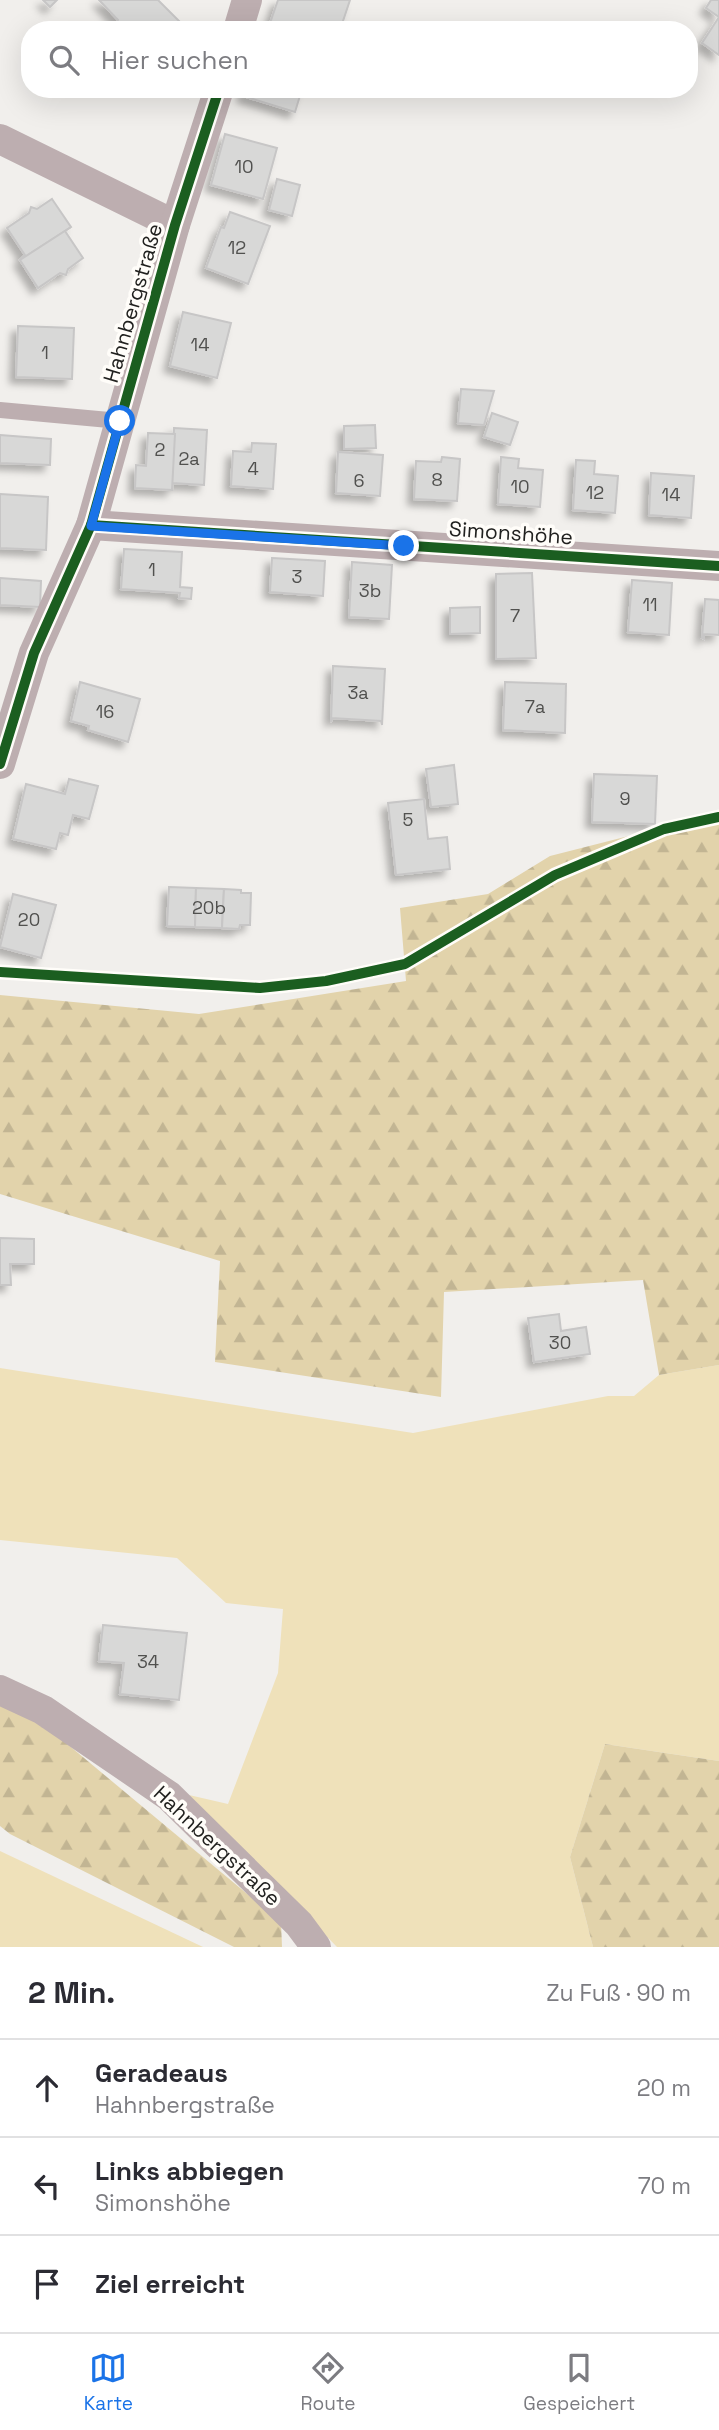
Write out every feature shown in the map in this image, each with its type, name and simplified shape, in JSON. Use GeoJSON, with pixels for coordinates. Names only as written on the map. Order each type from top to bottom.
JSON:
{"type":"FeatureCollection","features":[{"type":"Feature","properties":{"kind":"street"},"geometry":{"type":"LineString","coordinates":[[241,21],[247,0]]}},
{"type":"Feature","properties":{"kind":"street","name":"Hahnbergstraße"},"geometry":{"type":"LineString","coordinates":[[0,764],[34,653],[91,526],[175,225],[216,98]]}},
{"type":"Feature","properties":{"kind":"street"},"geometry":{"type":"LineString","coordinates":[[0,139],[175,225]]}},
{"type":"Feature","properties":{"kind":"street","name":"Simonshöhe"},"geometry":{"type":"LineString","coordinates":[[91,526],[719,566]]}},
{"type":"Feature","properties":{"kind":"street","name":"Hahnbergstraße"},"geometry":{"type":"LineString","coordinates":[[0,1690],[43,1710],[169,1796],[299,1924],[316,1947]]}},
{"type":"Feature","properties":{"kind":"lane"},"geometry":{"type":"LineString","coordinates":[[0,410],[120,421]]}},
{"type":"Feature","properties":{"kind":"shaded area"},"geometry":{"type":"Polygon","coordinates":[[[719,1365],[719,1761],[605,1744],[570,1857],[593,1947],[337,1947],[189,1795],[228,1804],[278,1673],[283,1609],[226,1603],[177,1558],[0,1540],[0,1368],[413,1433],[608,1396],[634,1396],[659,1375],[719,1365]]]}},
{"type":"Feature","properties":{"kind":"shaded area"},"geometry":{"type":"Polygon","coordinates":[[[0,1851],[203,1947],[0,1947],[0,1851]]]}},
{"type":"Feature","properties":{"kind":"green space"},"geometry":{"type":"Polygon","coordinates":[[[719,813],[719,1365],[659,1375],[643,1280],[444,1292],[441,1397],[215,1362],[220,1261],[0,1194],[0,995],[199,1014],[406,981],[400,908],[488,894],[550,856],[719,813]]]}},
{"type":"Feature","properties":{"kind":"green space"},"geometry":{"type":"Polygon","coordinates":[[[0,1688],[281,1922],[282,1947],[234,1947],[10,1834],[0,1826],[0,1688]]]}},
{"type":"Feature","properties":{"kind":"green space"},"geometry":{"type":"Polygon","coordinates":[[[605,1744],[719,1761],[719,1947],[593,1947],[570,1857],[605,1744]]]}},
{"type":"Feature","properties":{"kind":"building"},"geometry":{"type":"Polygon","coordinates":[[[43,0],[57,0],[50,7],[43,0]]]}},
{"type":"Feature","properties":{"kind":"building"},"geometry":{"type":"Polygon","coordinates":[[[99,0],[158,0],[179,21],[118,21],[99,0]]]}},
{"type":"Feature","properties":{"kind":"building"},"geometry":{"type":"Polygon","coordinates":[[[278,0],[350,0],[343,21],[271,21],[278,0]]]}},
{"type":"Feature","properties":{"kind":"building"},"geometry":{"type":"Polygon","coordinates":[[[711,0],[719,0],[719,17],[706,8],[711,0]]]}},
{"type":"Feature","properties":{"kind":"building"},"geometry":{"type":"Polygon","coordinates":[[[719,17],[719,55],[702,43],[719,17]]]}},
{"type":"Feature","properties":{"kind":"building"},"geometry":{"type":"Polygon","coordinates":[[[250,98],[299,98],[295,112],[250,98]]]}},
{"type":"Feature","properties":{"kind":"building"},"geometry":{"type":"Polygon","coordinates":[[[225,134],[277,148],[263,199],[211,185],[225,134]]]}},
{"type":"Feature","properties":{"kind":"building"},"geometry":{"type":"Polygon","coordinates":[[[277,179],[300,185],[292,216],[269,210],[277,179]]]}},
{"type":"Feature","properties":{"kind":"building"},"geometry":{"type":"Polygon","coordinates":[[[52,199],[71,227],[20,260],[25,255],[7,228],[29,213],[31,207],[37,209],[52,199]]]}},
{"type":"Feature","properties":{"kind":"building"},"geometry":{"type":"Polygon","coordinates":[[[230,212],[270,226],[248,284],[206,268],[221,227],[224,228],[230,212]]]}},
{"type":"Feature","properties":{"kind":"building"},"geometry":{"type":"Polygon","coordinates":[[[71,227],[65,231],[83,258],[68,269],[66,275],[60,273],[38,288],[20,260],[71,227]]]}},
{"type":"Feature","properties":{"kind":"building"},"geometry":{"type":"Polygon","coordinates":[[[183,312],[231,323],[217,378],[170,366],[183,312]]]}},
{"type":"Feature","properties":{"kind":"building"},"geometry":{"type":"Polygon","coordinates":[[[18,326],[74,328],[72,379],[16,377],[18,326]]]}},
{"type":"Feature","properties":{"kind":"building"},"geometry":{"type":"Polygon","coordinates":[[[461,389],[494,391],[484,425],[458,423],[461,389]]]}},
{"type":"Feature","properties":{"kind":"building"},"geometry":{"type":"Polygon","coordinates":[[[492,413],[518,422],[510,445],[484,437],[492,413]]]}},
{"type":"Feature","properties":{"kind":"building"},"geometry":{"type":"Polygon","coordinates":[[[375,425],[376,448],[344,449],[344,426],[375,425]]]}},
{"type":"Feature","properties":{"kind":"building"},"geometry":{"type":"Polygon","coordinates":[[[174,428],[207,430],[204,485],[172,483],[174,428]]]}},
{"type":"Feature","properties":{"kind":"building"},"geometry":{"type":"Polygon","coordinates":[[[148,433],[175,434],[172,490],[135,488],[136,465],[146,466],[148,433]]]}},
{"type":"Feature","properties":{"kind":"building"},"geometry":{"type":"Polygon","coordinates":[[[0,435],[51,439],[50,465],[0,463],[0,435]]]}},
{"type":"Feature","properties":{"kind":"building"},"geometry":{"type":"Polygon","coordinates":[[[252,443],[276,444],[273,489],[231,486],[233,451],[251,452],[252,443]]]}},
{"type":"Feature","properties":{"kind":"building"},"geometry":{"type":"Polygon","coordinates":[[[338,452],[383,455],[380,496],[336,493],[338,452]]]}},
{"type":"Feature","properties":{"kind":"building"},"geometry":{"type":"Polygon","coordinates":[[[442,457],[460,459],[457,501],[414,499],[416,461],[441,462],[442,457]]]}},
{"type":"Feature","properties":{"kind":"building"},"geometry":{"type":"Polygon","coordinates":[[[501,457],[519,459],[518,468],[543,470],[540,507],[498,504],[501,457]]]}},
{"type":"Feature","properties":{"kind":"building"},"geometry":{"type":"Polygon","coordinates":[[[576,460],[595,461],[594,474],[618,476],[615,513],[573,510],[576,460]]]}},
{"type":"Feature","properties":{"kind":"building"},"geometry":{"type":"Polygon","coordinates":[[[651,473],[694,476],[691,518],[649,515],[651,473]]]}},
{"type":"Feature","properties":{"kind":"building"},"geometry":{"type":"Polygon","coordinates":[[[0,494],[48,497],[46,550],[0,548],[0,494]]]}},
{"type":"Feature","properties":{"kind":"building"},"geometry":{"type":"Polygon","coordinates":[[[124,549],[182,552],[180,587],[192,588],[191,599],[179,598],[180,593],[121,589],[124,549]]]}},
{"type":"Feature","properties":{"kind":"building"},"geometry":{"type":"Polygon","coordinates":[[[272,558],[325,561],[323,596],[270,592],[272,558]]]}},
{"type":"Feature","properties":{"kind":"building"},"geometry":{"type":"Polygon","coordinates":[[[352,562],[392,565],[389,619],[349,617],[352,562]]]}},
{"type":"Feature","properties":{"kind":"building"},"geometry":{"type":"Polygon","coordinates":[[[532,573],[536,658],[496,659],[496,574],[532,573]]]}},
{"type":"Feature","properties":{"kind":"building"},"geometry":{"type":"Polygon","coordinates":[[[0,578],[41,581],[40,607],[0,605],[0,578]]]}},
{"type":"Feature","properties":{"kind":"building"},"geometry":{"type":"Polygon","coordinates":[[[632,580],[672,583],[669,635],[628,632],[632,580]]]}},
{"type":"Feature","properties":{"kind":"building"},"geometry":{"type":"Polygon","coordinates":[[[705,599],[719,600],[719,635],[704,634],[704,639],[702,638],[705,599]]]}},
{"type":"Feature","properties":{"kind":"building"},"geometry":{"type":"Polygon","coordinates":[[[480,607],[480,633],[450,634],[450,608],[480,607]]]}},
{"type":"Feature","properties":{"kind":"building"},"geometry":{"type":"Polygon","coordinates":[[[333,666],[385,669],[382,725],[381,721],[332,718],[331,722],[333,666]]]}},
{"type":"Feature","properties":{"kind":"building"},"geometry":{"type":"Polygon","coordinates":[[[80,682],[140,699],[128,742],[88,730],[89,726],[71,721],[80,682]]]}},
{"type":"Feature","properties":{"kind":"building"},"geometry":{"type":"Polygon","coordinates":[[[505,682],[566,684],[565,733],[503,730],[505,682]]]}},
{"type":"Feature","properties":{"kind":"building"},"geometry":{"type":"Polygon","coordinates":[[[454,765],[458,804],[431,807],[426,769],[454,765]]]}},
{"type":"Feature","properties":{"kind":"building"},"geometry":{"type":"Polygon","coordinates":[[[594,774],[657,776],[655,824],[592,822],[594,774]]]}},
{"type":"Feature","properties":{"kind":"building"},"geometry":{"type":"Polygon","coordinates":[[[69,779],[98,786],[89,819],[73,815],[68,835],[60,833],[56,849],[13,839],[26,784],[65,794],[69,779]]]}},
{"type":"Feature","properties":{"kind":"building"},"geometry":{"type":"Polygon","coordinates":[[[424,799],[428,839],[447,837],[450,869],[396,875],[388,803],[424,799]]]}},
{"type":"Feature","properties":{"kind":"building"},"geometry":{"type":"Polygon","coordinates":[[[169,887],[196,888],[195,927],[167,926],[169,887]]]}},
{"type":"Feature","properties":{"kind":"building"},"geometry":{"type":"Polygon","coordinates":[[[196,888],[224,889],[222,928],[195,927],[196,888]]]}},
{"type":"Feature","properties":{"kind":"building"},"geometry":{"type":"Polygon","coordinates":[[[224,889],[251,893],[250,925],[240,925],[239,929],[222,928],[224,889]]]}},
{"type":"Feature","properties":{"kind":"building"},"geometry":{"type":"Polygon","coordinates":[[[13,894],[56,905],[41,958],[0,947],[13,894]]]}},
{"type":"Feature","properties":{"kind":"building"},"geometry":{"type":"Polygon","coordinates":[[[0,1238],[34,1239],[34,1264],[10,1264],[11,1285],[0,1285],[0,1238]]]}},
{"type":"Feature","properties":{"kind":"building"},"geometry":{"type":"Polygon","coordinates":[[[559,1314],[561,1331],[586,1327],[590,1354],[534,1362],[528,1318],[559,1314]]]}},
{"type":"Feature","properties":{"kind":"building"},"geometry":{"type":"Polygon","coordinates":[[[103,1625],[187,1633],[179,1700],[120,1694],[124,1663],[99,1661],[103,1625]]]}},
{"type":"Feature","properties":{"kind":"cycle path"},"geometry":{"type":"LineString","coordinates":[[0,764],[34,653],[91,525],[175,225],[216,98]]}},
{"type":"Feature","properties":{"kind":"cycle path"},"geometry":{"type":"LineString","coordinates":[[91,525],[719,566]]}},
{"type":"Feature","properties":{"kind":"cycle path"},"geometry":{"type":"LineString","coordinates":[[0,972],[260,988],[326,981],[405,964],[555,875],[664,829],[719,817]]}},
{"type":"Feature","properties":{"kind":"route"},"geometry":{"type":"LineString","coordinates":[[120,421],[91,526],[404,546]]}}]}
